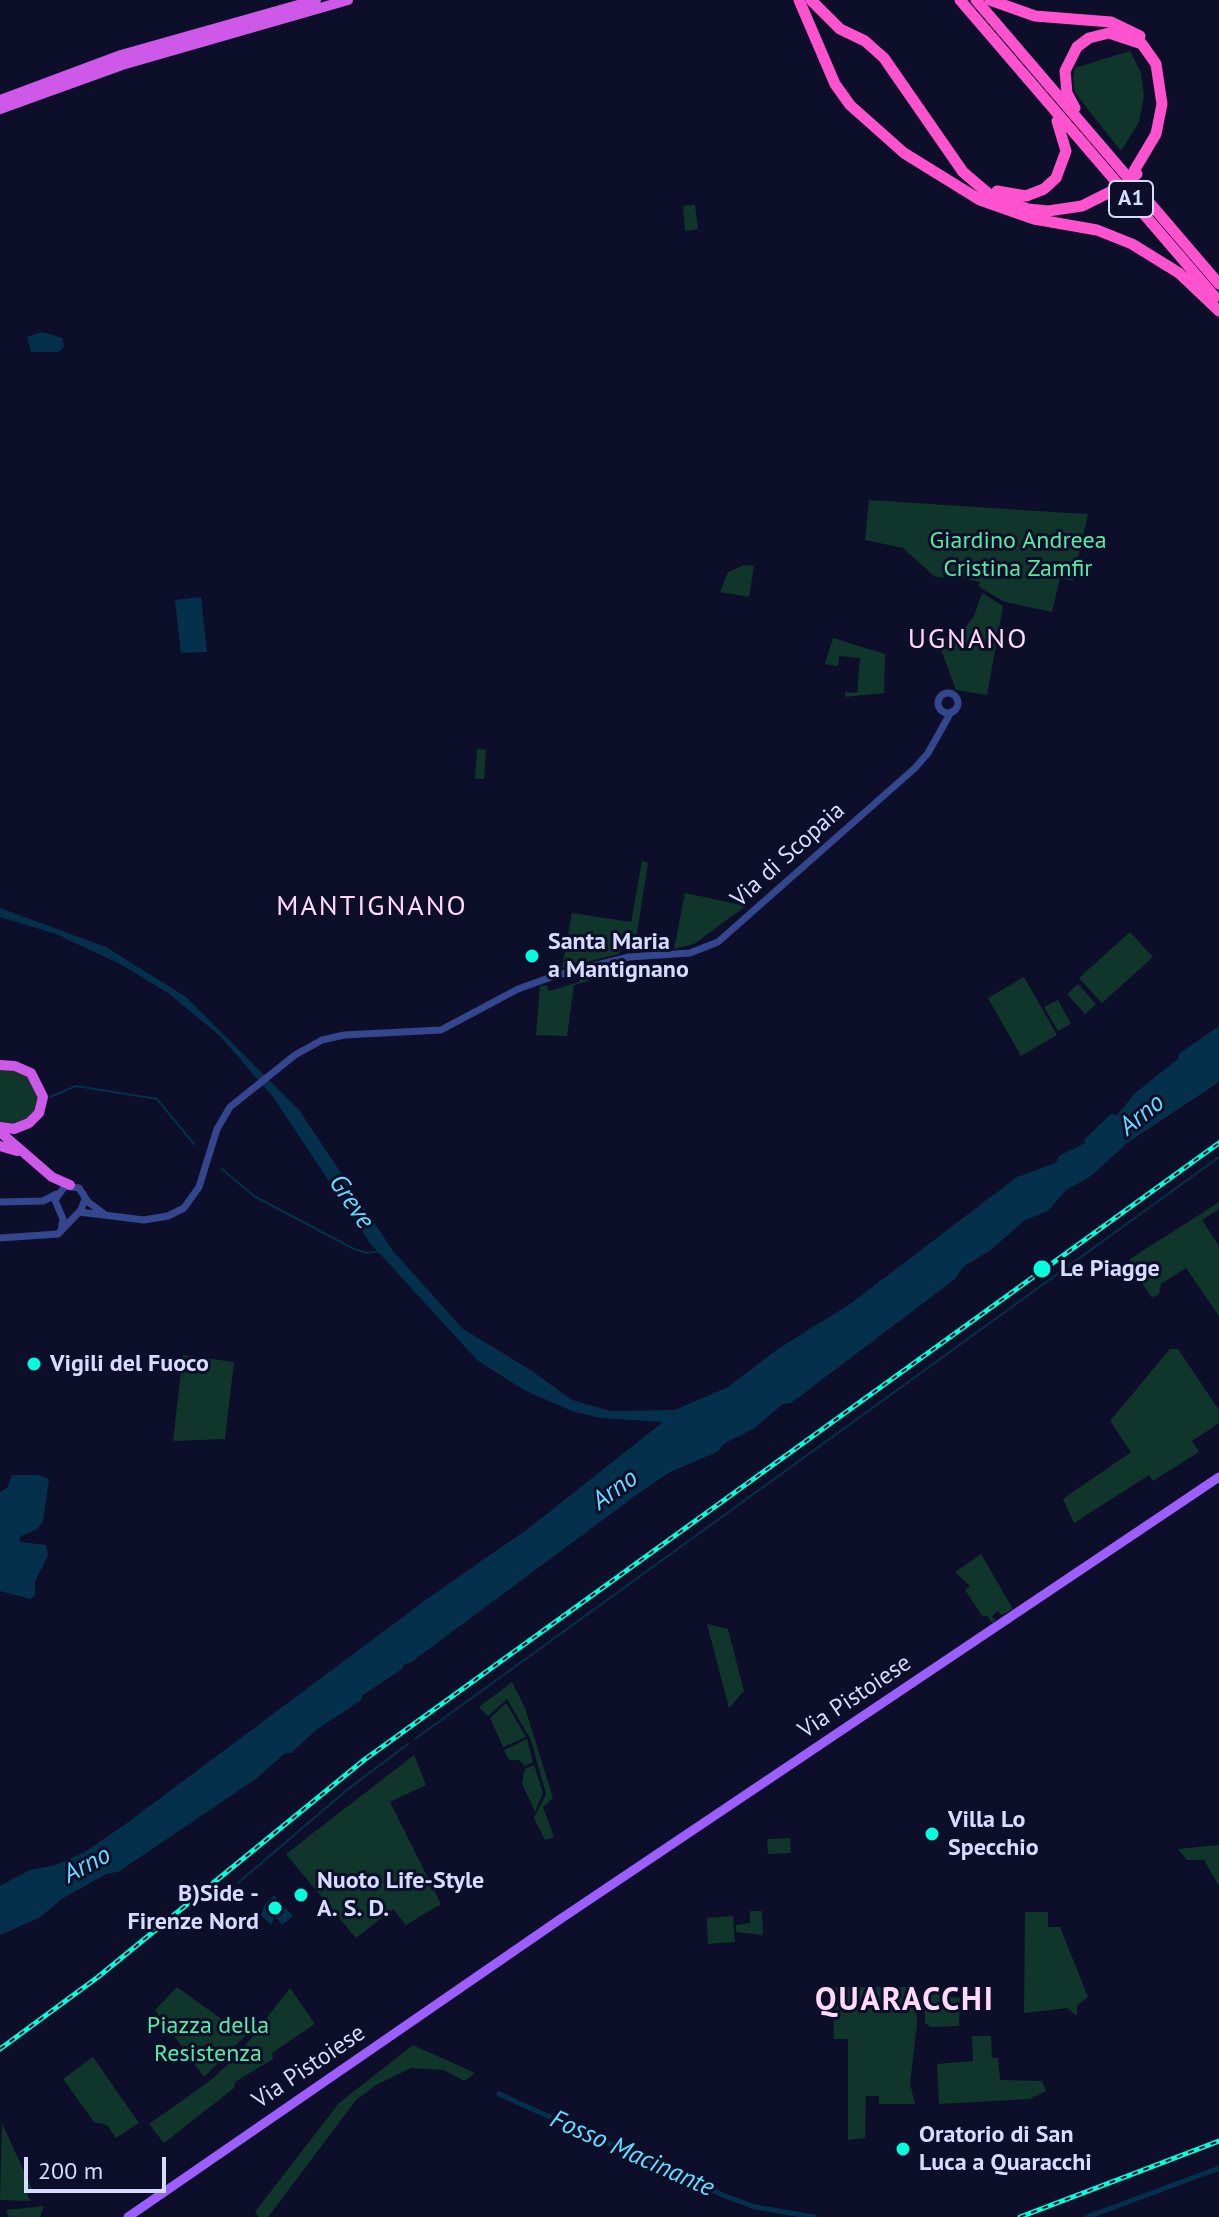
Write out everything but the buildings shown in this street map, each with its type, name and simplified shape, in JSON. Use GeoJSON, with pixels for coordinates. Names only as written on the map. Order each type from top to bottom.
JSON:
{"type":"FeatureCollection","features":[{"type":"Feature","properties":{"kind":"highway"},"geometry":{"type":"LineString","coordinates":[[0,100],[121,55],[316,0]]}},
{"type":"Feature","properties":{"kind":"highway"},"geometry":{"type":"LineString","coordinates":[[0,109],[122,65],[348,0]]}},
{"type":"Feature","properties":{"kind":"highway"},"geometry":{"type":"LineString","coordinates":[[793,0],[811,32]]}},
{"type":"Feature","properties":{"kind":"highway"},"geometry":{"type":"LineString","coordinates":[[799,0],[835,84],[875,129],[944,179],[980,200],[1020,214],[1079,225],[1132,244],[1179,273],[1219,311]]}},
{"type":"Feature","properties":{"kind":"highway"},"geometry":{"type":"LineString","coordinates":[[813,0],[840,29],[865,41],[884,58],[953,159],[981,189],[1028,209],[1071,209],[1113,193]]}},
{"type":"Feature","properties":{"kind":"highway","name":"A1"},"geometry":{"type":"LineString","coordinates":[[960,0],[1219,302]]}},
{"type":"Feature","properties":{"kind":"highway","name":"A1"},"geometry":{"type":"LineString","coordinates":[[976,0],[1219,284]]}},
{"type":"Feature","properties":{"kind":"highway"},"geometry":{"type":"LineString","coordinates":[[990,0],[1035,16],[1111,22],[1128,28],[1149,46],[1163,73],[1166,106],[1155,148],[1136,173],[1113,193],[1072,213],[1020,214]]}},
{"type":"Feature","properties":{"kind":"highway"},"geometry":{"type":"LineString","coordinates":[[1096,141],[1097,134],[1068,97],[1065,71],[1071,55],[1082,42],[1100,34],[1120,34],[1142,44],[1150,54],[1160,79],[1162,104],[1156,134],[1136,173]]}},
{"type":"Feature","properties":{"kind":"highway"},"geometry":{"type":"LineString","coordinates":[[953,159],[999,193],[1026,196],[1044,189],[1062,169],[1066,151],[1060,125],[1043,105],[1043,97]]}},
{"type":"Feature","properties":{"kind":"highway"},"geometry":{"type":"LineString","coordinates":[[0,1065],[15,1066],[31,1073],[43,1097],[39,1113],[29,1123],[17,1129],[0,1130]]}},
{"type":"Feature","properties":{"kind":"highway"},"geometry":{"type":"LineString","coordinates":[[0,1130],[22,1154],[52,1177],[70,1185]]}},
{"type":"Feature","properties":{"kind":"highway"},"geometry":{"type":"LineString","coordinates":[[0,1146],[22,1154]]}},
{"type":"Feature","properties":{"kind":"highway"},"geometry":{"type":"LineString","coordinates":[[52,1177],[57,1193]]}},
{"type":"Feature","properties":{"kind":"main road","name":"Via Pistoiese"},"geometry":{"type":"LineString","coordinates":[[128,2217],[515,1952],[555,1929],[1219,1479]]}},
{"type":"Feature","properties":{"kind":"street"},"geometry":{"type":"LineString","coordinates":[[938,735],[939,697],[951,693],[957,701],[951,712],[939,708]]}},
{"type":"Feature","properties":{"kind":"street","name":"Via di Scopaia"},"geometry":{"type":"LineString","coordinates":[[108,1216],[153,1220],[184,1208],[199,1187],[217,1129],[227,1111],[300,1051],[338,1036],[446,1029],[534,983],[637,956],[690,953],[729,935],[906,777],[928,753],[951,712]]}},
{"type":"Feature","properties":{"kind":"street"},"geometry":{"type":"LineString","coordinates":[[0,1202],[43,1201],[70,1185],[79,1188],[85,1199],[108,1216]]}},
{"type":"Feature","properties":{"kind":"street"},"geometry":{"type":"LineString","coordinates":[[57,1193],[64,1221],[61,1231]]}},
{"type":"Feature","properties":{"kind":"street"},"geometry":{"type":"LineString","coordinates":[[0,1238],[52,1235],[61,1231],[85,1199]]}},
{"type":"Feature","properties":{"kind":"street"},"geometry":{"type":"LineString","coordinates":[[43,1201],[69,1215],[78,1212],[108,1216]]}},
{"type":"Feature","properties":{"kind":"green space"},"geometry":{"type":"Polygon","coordinates":[[[1130,51],[1141,73],[1144,96],[1139,122],[1121,151],[1075,92],[1073,78],[1075,68],[1130,51]]]}},
{"type":"Feature","properties":{"kind":"green space"},"geometry":{"type":"Polygon","coordinates":[[[695,205],[698,229],[685,231],[683,206],[695,205]]]}},
{"type":"Feature","properties":{"kind":"green space","name":"Giardino Andreea Cristina Zamfir"},"geometry":{"type":"Polygon","coordinates":[[[869,500],[1088,514],[1073,581],[1060,578],[1052,612],[1005,602],[979,587],[980,582],[944,574],[943,578],[934,576],[903,548],[865,540],[869,500]]]}},
{"type":"Feature","properties":{"kind":"green space"},"geometry":{"type":"Polygon","coordinates":[[[744,565],[754,566],[749,597],[720,592],[728,572],[744,565]]]}},
{"type":"Feature","properties":{"kind":"green space"},"geometry":{"type":"Polygon","coordinates":[[[982,593],[1003,606],[987,695],[956,690],[938,641],[958,637],[974,616],[982,593]]]}},
{"type":"Feature","properties":{"kind":"green space"},"geometry":{"type":"Polygon","coordinates":[[[833,638],[885,654],[884,693],[845,697],[845,692],[857,693],[860,658],[839,656],[838,666],[825,664],[833,638]]]}},
{"type":"Feature","properties":{"kind":"green space"},"geometry":{"type":"Polygon","coordinates":[[[477,749],[486,750],[484,779],[475,779],[477,749]]]}},
{"type":"Feature","properties":{"kind":"green space"},"geometry":{"type":"Polygon","coordinates":[[[642,861],[648,863],[636,939],[623,942],[619,954],[562,968],[572,913],[631,922],[642,861]]]}},
{"type":"Feature","properties":{"kind":"green space"},"geometry":{"type":"Polygon","coordinates":[[[685,893],[746,906],[694,944],[674,949],[685,893]]]}},
{"type":"Feature","properties":{"kind":"green space"},"geometry":{"type":"Polygon","coordinates":[[[1130,932],[1153,957],[1102,1003],[1079,978],[1130,932]]]}},
{"type":"Feature","properties":{"kind":"green space"},"geometry":{"type":"Polygon","coordinates":[[[589,972],[589,981],[574,985],[567,1036],[536,1035],[540,986],[546,985],[549,991],[579,982],[581,974],[589,972]]]}},
{"type":"Feature","properties":{"kind":"green space"},"geometry":{"type":"Polygon","coordinates":[[[1024,977],[1057,1035],[1021,1056],[988,998],[1024,977]]]}},
{"type":"Feature","properties":{"kind":"green space"},"geometry":{"type":"Polygon","coordinates":[[[1078,984],[1096,1004],[1085,1014],[1067,994],[1078,984]]]}},
{"type":"Feature","properties":{"kind":"green space"},"geometry":{"type":"Polygon","coordinates":[[[1058,1000],[1071,1024],[1058,1031],[1044,1007],[1058,1000]]]}},
{"type":"Feature","properties":{"kind":"green space"},"geometry":{"type":"Polygon","coordinates":[[[0,1068],[15,1068],[38,1084],[38,1110],[22,1124],[0,1124],[0,1068]]]}},
{"type":"Feature","properties":{"kind":"green space"},"geometry":{"type":"Polygon","coordinates":[[[1219,1202],[1219,1209],[1202,1220],[1219,1246],[1219,1316],[1186,1268],[1161,1284],[1159,1294],[1152,1298],[1129,1264],[1130,1259],[1219,1202]]]}},
{"type":"Feature","properties":{"kind":"green space"},"geometry":{"type":"Polygon","coordinates":[[[1170,1349],[1178,1349],[1219,1410],[1219,1423],[1192,1441],[1199,1452],[1153,1481],[1149,1475],[1074,1523],[1063,1499],[1131,1452],[1110,1421],[1170,1349]]]}},
{"type":"Feature","properties":{"kind":"green space"},"geometry":{"type":"Polygon","coordinates":[[[183,1355],[234,1362],[225,1439],[173,1441],[183,1355]]]}},
{"type":"Feature","properties":{"kind":"green space"},"geometry":{"type":"Polygon","coordinates":[[[981,1554],[1013,1609],[1002,1615],[997,1611],[992,1617],[996,1620],[992,1623],[987,1615],[983,1617],[965,1590],[970,1586],[955,1572],[981,1554]]]}},
{"type":"Feature","properties":{"kind":"green space"},"geometry":{"type":"Polygon","coordinates":[[[707,1624],[728,1629],[744,1691],[729,1708],[707,1624]]]}},
{"type":"Feature","properties":{"kind":"green space"},"geometry":{"type":"Polygon","coordinates":[[[512,1682],[525,1708],[553,1798],[543,1807],[554,1837],[545,1840],[534,1818],[546,1794],[531,1740],[507,1699],[488,1716],[479,1707],[512,1682]]]}},
{"type":"Feature","properties":{"kind":"green space"},"geometry":{"type":"Polygon","coordinates":[[[506,1703],[526,1737],[503,1747],[490,1718],[506,1703]]]}},
{"type":"Feature","properties":{"kind":"green space"},"geometry":{"type":"Polygon","coordinates":[[[527,1739],[533,1762],[525,1766],[519,1760],[509,1760],[504,1750],[527,1739]]]}},
{"type":"Feature","properties":{"kind":"green space"},"geometry":{"type":"Polygon","coordinates":[[[414,1755],[426,1785],[390,1802],[441,1904],[406,1925],[393,1909],[356,1938],[286,1854],[414,1755]]]}},
{"type":"Feature","properties":{"kind":"green space"},"geometry":{"type":"Polygon","coordinates":[[[534,1765],[543,1793],[535,1812],[522,1783],[525,1769],[534,1765]]]}},
{"type":"Feature","properties":{"kind":"green space"},"geometry":{"type":"Polygon","coordinates":[[[790,1838],[791,1853],[768,1854],[767,1839],[790,1838]]]}},
{"type":"Feature","properties":{"kind":"green space"},"geometry":{"type":"Polygon","coordinates":[[[1219,1845],[1219,1886],[1204,1860],[1187,1860],[1178,1849],[1219,1845]]]}},
{"type":"Feature","properties":{"kind":"green space"},"geometry":{"type":"Polygon","coordinates":[[[750,1911],[762,1911],[763,1935],[736,1932],[736,1925],[750,1923],[750,1911]]]}},
{"type":"Feature","properties":{"kind":"green space"},"geometry":{"type":"Polygon","coordinates":[[[1025,1912],[1048,1912],[1048,1927],[1060,1927],[1088,1997],[1077,2005],[1077,2016],[1067,2008],[1024,2013],[1025,1912]]]}},
{"type":"Feature","properties":{"kind":"green space"},"geometry":{"type":"Polygon","coordinates":[[[733,1916],[735,1942],[708,1944],[707,1918],[733,1916]]]}},
{"type":"Feature","properties":{"kind":"green space","name":"Piazza della Resistenza"},"geometry":{"type":"Polygon","coordinates":[[[177,1987],[245,2036],[204,2077],[155,2010],[177,1987]]]}},
{"type":"Feature","properties":{"kind":"green space"},"geometry":{"type":"Polygon","coordinates":[[[828,1987],[915,1987],[917,2024],[910,2084],[915,2104],[879,2104],[879,2096],[866,2096],[865,2138],[848,2140],[848,2039],[834,2039],[833,2003],[829,2003],[828,1987]]]}},
{"type":"Feature","properties":{"kind":"green space"},"geometry":{"type":"Polygon","coordinates":[[[290,1988],[315,2024],[272,2053],[273,2059],[235,2082],[234,2088],[164,2143],[149,2124],[211,2080],[238,2055],[290,1988]]]}},
{"type":"Feature","properties":{"kind":"green space"},"geometry":{"type":"Polygon","coordinates":[[[941,1993],[941,1996],[960,1998],[959,2026],[931,2027],[925,2023],[924,1996],[941,1993]]]}},
{"type":"Feature","properties":{"kind":"green space"},"geometry":{"type":"Polygon","coordinates":[[[972,2036],[991,2036],[992,2058],[998,2058],[1000,2080],[1042,2081],[1046,2091],[1030,2099],[939,2104],[937,2064],[973,2061],[972,2036]]]}},
{"type":"Feature","properties":{"kind":"green space"},"geometry":{"type":"Polygon","coordinates":[[[413,2045],[475,2073],[464,2081],[444,2070],[411,2068],[376,2085],[356,2100],[268,2217],[258,2217],[255,2212],[339,2103],[413,2045]]]}},
{"type":"Feature","properties":{"kind":"green space"},"geometry":{"type":"Polygon","coordinates":[[[93,2057],[139,2123],[116,2138],[107,2125],[94,2122],[63,2079],[93,2057]]]}},
{"type":"Feature","properties":{"kind":"green space"},"geometry":{"type":"Polygon","coordinates":[[[2,2123],[33,2191],[27,2194],[31,2201],[0,2200],[2,2123]]]}},
{"type":"Feature","properties":{"kind":"green space"},"geometry":{"type":"Polygon","coordinates":[[[44,2206],[40,2217],[9,2217],[6,2210],[44,2206]]]}},
{"type":"Feature","properties":{"kind":"water"},"geometry":{"type":"Polygon","coordinates":[[[42,332],[62,338],[64,347],[58,352],[31,352],[27,337],[42,332]]]}},
{"type":"Feature","properties":{"kind":"water"},"geometry":{"type":"Polygon","coordinates":[[[201,597],[207,652],[181,653],[175,600],[201,597]]]}},
{"type":"Feature","properties":{"kind":"water"},"geometry":{"type":"Polygon","coordinates":[[[0,908],[106,947],[186,997],[299,1110],[393,1251],[463,1329],[532,1371],[572,1400],[610,1411],[675,1410],[728,1387],[778,1349],[850,1304],[1017,1177],[1056,1163],[1059,1156],[1085,1143],[1084,1140],[1111,1114],[1117,1115],[1135,1093],[1178,1059],[1179,1054],[1219,1026],[1219,1082],[1127,1143],[1091,1176],[1066,1190],[1048,1211],[1025,1220],[992,1249],[963,1267],[955,1279],[791,1403],[783,1404],[753,1429],[725,1443],[717,1452],[670,1472],[639,1493],[410,1663],[404,1664],[402,1669],[316,1730],[291,1753],[285,1753],[257,1778],[118,1872],[106,1874],[62,1899],[39,1918],[0,1935],[0,1886],[30,1870],[56,1865],[85,1852],[127,1823],[427,1599],[529,1528],[663,1422],[601,1418],[572,1411],[526,1391],[478,1361],[370,1243],[273,1097],[220,1036],[168,993],[122,965],[56,934],[0,917],[0,908]]]}},
{"type":"Feature","properties":{"kind":"water"},"geometry":{"type":"Polygon","coordinates":[[[12,1475],[38,1475],[49,1479],[43,1521],[37,1529],[19,1537],[21,1542],[46,1545],[48,1555],[35,1582],[35,1596],[30,1599],[0,1591],[0,1492],[7,1488],[12,1475]]]}},
{"type":"Feature","properties":{"kind":"water","name":"B)Side - Firenze Nord"},"geometry":{"type":"Polygon","coordinates":[[[274,1895],[293,1916],[282,1925],[275,1916],[271,1925],[261,1915],[265,1904],[274,1895]]]}},
{"type":"Feature","properties":{"kind":"waterway"},"geometry":{"type":"LineString","coordinates":[[50,1097],[76,1086],[157,1099],[194,1144]]}},
{"type":"Feature","properties":{"kind":"waterway"},"geometry":{"type":"LineString","coordinates":[[415,1739],[1219,1157]]}},
{"type":"Feature","properties":{"kind":"waterway","name":"Greve"},"geometry":{"type":"LineString","coordinates":[[222,1169],[254,1196],[354,1249],[367,1253],[381,1251]]}},
{"type":"Feature","properties":{"kind":"waterway"},"geometry":{"type":"LineString","coordinates":[[238,1883],[348,1789],[408,1744]]}},
{"type":"Feature","properties":{"kind":"waterway","name":"Fosso Macinante"},"geometry":{"type":"LineString","coordinates":[[499,2094],[725,2196],[755,2207],[814,2217]]}},
{"type":"Feature","properties":{"kind":"waterway","name":"Fosso Macinante"},"geometry":{"type":"LineString","coordinates":[[1087,2217],[1219,2168]]}},
{"type":"Feature","properties":{"kind":"railway"},"geometry":{"type":"LineString","coordinates":[[0,2049],[98,1977],[364,1760],[1219,1143]]}},
{"type":"Feature","properties":{"kind":"railway"},"geometry":{"type":"LineString","coordinates":[[1020,2217],[1219,2141]]}},
{"type":"Feature","properties":{"kind":"place","name":"Santa Maria a Mantignano"},"geometry":{"type":"Point","coordinates":[532,956]}},
{"type":"Feature","properties":{"kind":"place","name":"Le Piagge"},"geometry":{"type":"Point","coordinates":[1042,1269]}},
{"type":"Feature","properties":{"kind":"place","name":"Vigili del Fuoco"},"geometry":{"type":"Point","coordinates":[34,1364]}},
{"type":"Feature","properties":{"kind":"place","name":"Villa Lo Specchio"},"geometry":{"type":"Point","coordinates":[932,1834]}},
{"type":"Feature","properties":{"kind":"place","name":"Nuoto Life-Style A. S. D."},"geometry":{"type":"Point","coordinates":[301,1895]}},
{"type":"Feature","properties":{"kind":"place","name":"B)Side - Firenze Nord"},"geometry":{"type":"Point","coordinates":[275,1908]}},
{"type":"Feature","properties":{"kind":"place","name":"Oratorio di San Luca a Quaracchi"},"geometry":{"type":"Point","coordinates":[903,2149]}},
{"type":"Feature","properties":{"kind":"district","name":"UGNANO"},"geometry":{"type":"Point","coordinates":[968,640]}},
{"type":"Feature","properties":{"kind":"district","name":"MANTIGNANO"},"geometry":{"type":"Point","coordinates":[372,907]}},
{"type":"Feature","properties":{"kind":"district","name":"QUARACCHI"},"geometry":{"type":"Point","coordinates":[905,2001]}},
{"type":"Feature","properties":{"kind":"water label","name":"Arno"},"geometry":{"type":"Point","coordinates":[1142,1115]}},
{"type":"Feature","properties":{"kind":"water label","name":"Arno"},"geometry":{"type":"Point","coordinates":[615,1490]}},
{"type":"Feature","properties":{"kind":"water label","name":"Arno"},"geometry":{"type":"Point","coordinates":[87,1865]}}]}
